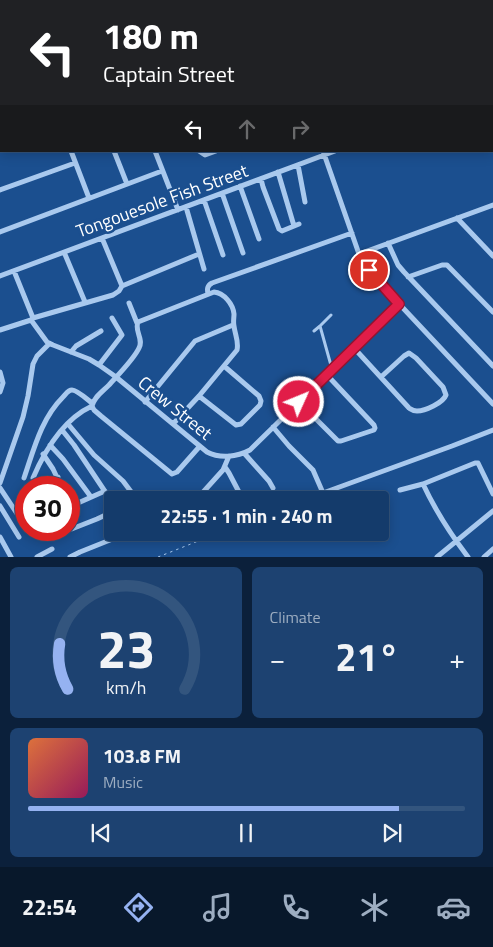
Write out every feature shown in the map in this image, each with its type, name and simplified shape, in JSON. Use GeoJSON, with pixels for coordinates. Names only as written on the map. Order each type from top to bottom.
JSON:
{"type":"FeatureCollection","features":[{"type":"Feature","properties":{"kind":"street"},"geometry":{"type":"LineString","coordinates":[[71,152],[89,198]]}},
{"type":"Feature","properties":{"kind":"street"},"geometry":{"type":"LineString","coordinates":[[114,152],[127,184]]}},
{"type":"Feature","properties":{"kind":"street"},"geometry":{"type":"LineString","coordinates":[[155,152],[178,210]]}},
{"type":"Feature","properties":{"kind":"street"},"geometry":{"type":"LineString","coordinates":[[200,152],[205,155],[213,152]]}},
{"type":"Feature","properties":{"kind":"street"},"geometry":{"type":"LineString","coordinates":[[324,153],[359,254],[364,263],[373,276],[399,304],[491,396],[493,404]]}},
{"type":"Feature","properties":{"kind":"street","name":"Tongouesole Fish Street"},"geometry":{"type":"LineString","coordinates":[[0,276],[298,165],[324,153]]}},
{"type":"Feature","properties":{"kind":"street"},"geometry":{"type":"LineString","coordinates":[[0,190],[75,163]]}},
{"type":"Feature","properties":{"kind":"street"},"geometry":{"type":"LineString","coordinates":[[298,165],[305,202]]}},
{"type":"Feature","properties":{"kind":"street"},"geometry":{"type":"LineString","coordinates":[[0,232],[162,171]]}},
{"type":"Feature","properties":{"kind":"street"},"geometry":{"type":"LineString","coordinates":[[261,179],[279,229],[282,231],[297,225],[278,172]]}},
{"type":"Feature","properties":{"kind":"street"},"geometry":{"type":"LineString","coordinates":[[240,186],[259,239]]}},
{"type":"Feature","properties":{"kind":"street"},"geometry":{"type":"LineString","coordinates":[[222,193],[243,253]]}},
{"type":"Feature","properties":{"kind":"street"},"geometry":{"type":"LineString","coordinates":[[204,200],[223,255]]}},
{"type":"Feature","properties":{"kind":"street"},"geometry":{"type":"LineString","coordinates":[[359,254],[493,204]]}},
{"type":"Feature","properties":{"kind":"street"},"geometry":{"type":"LineString","coordinates":[[186,207],[204,269]]}},
{"type":"Feature","properties":{"kind":"street"},"geometry":{"type":"LineString","coordinates":[[457,218],[493,256]]}},
{"type":"Feature","properties":{"kind":"street"},"geometry":{"type":"LineString","coordinates":[[208,294],[207,288],[212,283],[352,233]]}},
{"type":"Feature","properties":{"kind":"street"},"geometry":{"type":"LineString","coordinates":[[102,238],[122,286]]}},
{"type":"Feature","properties":{"kind":"street"},"geometry":{"type":"LineString","coordinates":[[388,243],[398,264],[408,277],[493,366]]}},
{"type":"Feature","properties":{"kind":"street"},"geometry":{"type":"LineString","coordinates":[[64,252],[85,302]]}},
{"type":"Feature","properties":{"kind":"street"},"geometry":{"type":"LineString","coordinates":[[0,330],[85,302],[113,295],[122,286],[199,254]]}},
{"type":"Feature","properties":{"kind":"street"},"geometry":{"type":"LineString","coordinates":[[408,277],[447,265],[493,312]]}},
{"type":"Feature","properties":{"kind":"street"},"geometry":{"type":"LineString","coordinates":[[0,483],[23,417],[34,364],[38,356],[49,344],[32,319],[14,271]]}},
{"type":"Feature","properties":{"kind":"street"},"geometry":{"type":"LineString","coordinates":[[137,325],[139,321],[216,292],[226,298],[231,304],[234,313],[233,325],[238,342],[237,350],[173,424]]}},
{"type":"Feature","properties":{"kind":"street"},"geometry":{"type":"LineString","coordinates":[[34,476],[44,454],[62,430],[79,413],[92,404],[141,345],[137,325],[129,302]]}},
{"type":"Feature","properties":{"kind":"street","name":"Crew Street"},"geometry":{"type":"LineString","coordinates":[[49,344],[89,359],[99,365],[200,446],[214,456],[222,457],[244,453],[252,448],[399,304]]}},
{"type":"Feature","properties":{"kind":"street"},"geometry":{"type":"LineString","coordinates":[[99,365],[122,335],[112,318]]}},
{"type":"Feature","properties":{"kind":"street"},"geometry":{"type":"LineString","coordinates":[[145,402],[195,341],[233,325]]}},
{"type":"Feature","properties":{"kind":"street"},"geometry":{"type":"LineString","coordinates":[[70,352],[76,346],[101,331]]}},
{"type":"Feature","properties":{"kind":"street"},"geometry":{"type":"LineString","coordinates":[[354,348],[380,377],[409,408],[418,411],[431,407],[443,400],[446,395],[443,387],[409,353],[380,377]]}},
{"type":"Feature","properties":{"kind":"street"},"geometry":{"type":"LineString","coordinates":[[199,396],[237,425],[241,424],[261,404],[257,394],[224,366]]}},
{"type":"Feature","properties":{"kind":"street"},"geometry":{"type":"LineString","coordinates":[[0,372],[2,380],[0,392]]}},
{"type":"Feature","properties":{"kind":"street"},"geometry":{"type":"LineString","coordinates":[[299,402],[338,441],[374,430],[374,425],[327,375]]}},
{"type":"Feature","properties":{"kind":"street"},"geometry":{"type":"LineString","coordinates":[[25,476],[40,431],[48,415],[69,390],[72,390],[92,404],[94,410],[100,416],[172,474],[177,472],[200,446]]}},
{"type":"Feature","properties":{"kind":"street"},"geometry":{"type":"LineString","coordinates":[[68,424],[94,455],[123,481],[129,491]]}},
{"type":"Feature","properties":{"kind":"street"},"geometry":{"type":"LineString","coordinates":[[273,427],[313,470],[323,491]]}},
{"type":"Feature","properties":{"kind":"street"},"geometry":{"type":"LineString","coordinates":[[62,430],[105,490],[80,501]]}},
{"type":"Feature","properties":{"kind":"street"},"geometry":{"type":"LineString","coordinates":[[329,491],[493,430]]}},
{"type":"Feature","properties":{"kind":"street"},"geometry":{"type":"LineString","coordinates":[[50,445],[63,459],[91,497]]}},
{"type":"Feature","properties":{"kind":"street"},"geometry":{"type":"LineString","coordinates":[[244,453],[273,488]]}},
{"type":"Feature","properties":{"kind":"street"},"geometry":{"type":"LineString","coordinates":[[44,454],[57,476]]}},
{"type":"Feature","properties":{"kind":"street"},"geometry":{"type":"LineString","coordinates":[[205,491],[225,467],[229,456]]}},
{"type":"Feature","properties":{"kind":"street"},"geometry":{"type":"LineString","coordinates":[[400,490],[423,484],[478,463],[493,494]]}},
{"type":"Feature","properties":{"kind":"street"},"geometry":{"type":"LineString","coordinates":[[225,467],[238,491]]}},
{"type":"Feature","properties":{"kind":"street"},"geometry":{"type":"LineString","coordinates":[[423,484],[442,522],[468,557]]}},
{"type":"Feature","properties":{"kind":"street"},"geometry":{"type":"LineString","coordinates":[[0,488],[15,510]]}},
{"type":"Feature","properties":{"kind":"street"},"geometry":{"type":"LineString","coordinates":[[0,506],[15,532]]}},
{"type":"Feature","properties":{"kind":"street"},"geometry":{"type":"LineString","coordinates":[[437,557],[493,511]]}},
{"type":"Feature","properties":{"kind":"street"},"geometry":{"type":"LineString","coordinates":[[80,525],[104,516]]}},
{"type":"Feature","properties":{"kind":"street"},"geometry":{"type":"LineString","coordinates":[[0,537],[11,557]]}},
{"type":"Feature","properties":{"kind":"street"},"geometry":{"type":"LineString","coordinates":[[70,557],[108,541]]}},
{"type":"Feature","properties":{"kind":"street"},"geometry":{"type":"LineString","coordinates":[[0,552],[6,548]]}},
{"type":"Feature","properties":{"kind":"street"},"geometry":{"type":"LineString","coordinates":[[37,557],[52,549]]}},
{"type":"Feature","properties":{"kind":"street"},"geometry":{"type":"LineString","coordinates":[[484,557],[493,549]]}},
{"type":"Feature","properties":{"kind":"lane"},"geometry":{"type":"LineString","coordinates":[[314,331],[330,315]]}},
{"type":"Feature","properties":{"kind":"lane"},"geometry":{"type":"LineString","coordinates":[[320,326],[332,369]]}},
{"type":"Feature","properties":{"kind":"path"},"geometry":{"type":"LineString","coordinates":[[158,557],[198,541]]}},
{"type":"Feature","properties":{"kind":"route"},"geometry":{"type":"LineString","coordinates":[[299,402],[399,304],[369,270]]}}]}
